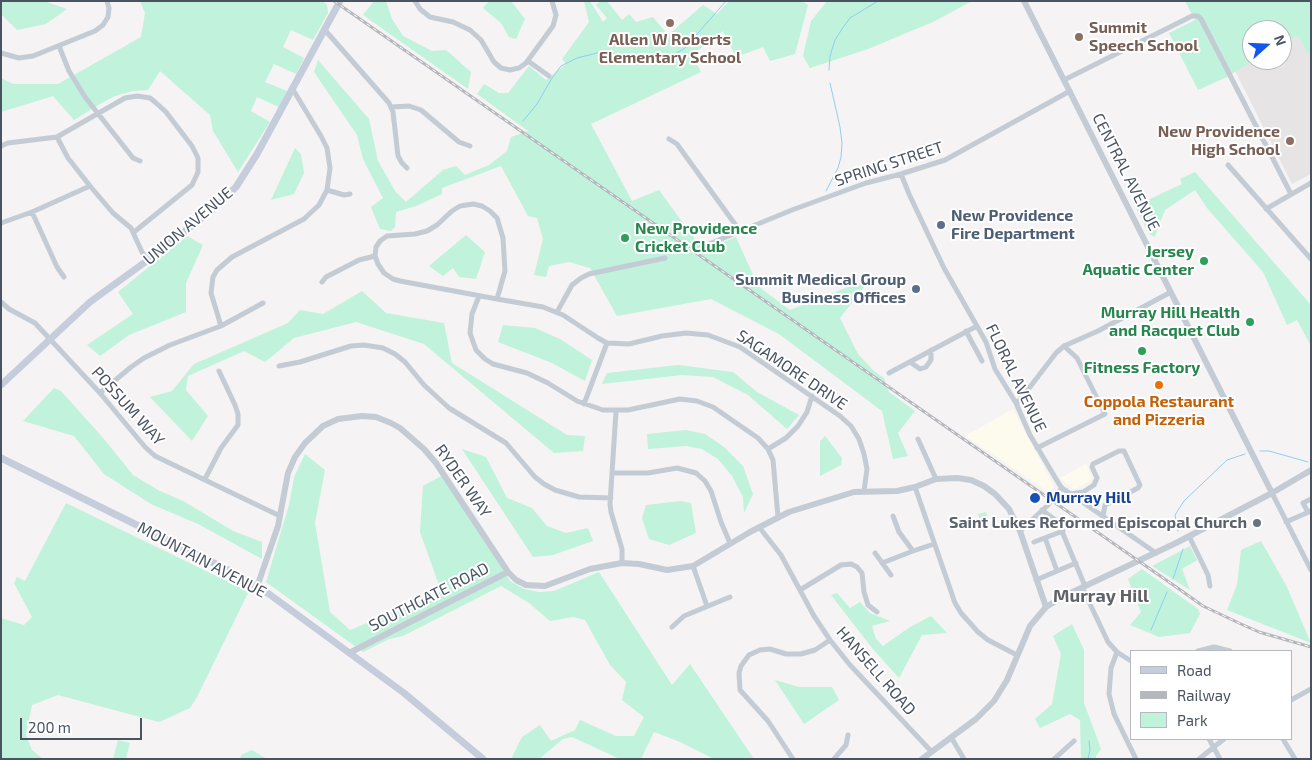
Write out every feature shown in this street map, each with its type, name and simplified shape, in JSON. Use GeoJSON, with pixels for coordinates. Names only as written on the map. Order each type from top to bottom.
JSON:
{"type":"FeatureCollection","features":[{"type":"Feature","properties":{"kind":"main road","name":"UNION AVENUE"},"geometry":{"type":"LineString","coordinates":[[1,385],[49,338],[90,302],[212,210],[236,187],[258,154],[340,1]]}},
{"type":"Feature","properties":{"kind":"main road","name":"MOUNTAIN AVENUE"},"geometry":{"type":"LineString","coordinates":[[1,458],[234,573],[269,594],[404,693],[483,759]]}},
{"type":"Feature","properties":{"kind":"street"},"geometry":{"type":"LineString","coordinates":[[1,53],[14,57],[29,57],[95,31],[103,26],[109,13],[106,1]]}},
{"type":"Feature","properties":{"kind":"street"},"geometry":{"type":"LineString","coordinates":[[415,1],[420,9],[430,17],[453,22],[470,30],[481,40],[494,62],[501,68],[514,70],[528,61],[553,26],[556,10],[552,1]]}},
{"type":"Feature","properties":{"kind":"street","name":"CENTRAL AVENUE"},"geometry":{"type":"LineString","coordinates":[[1024,1],[1311,570]]}},
{"type":"Feature","properties":{"kind":"street"},"geometry":{"type":"LineString","coordinates":[[1064,80],[1192,16],[1200,17],[1292,194]]}},
{"type":"Feature","properties":{"kind":"street"},"geometry":{"type":"LineString","coordinates":[[324,29],[392,107],[398,156],[407,168]]}},
{"type":"Feature","properties":{"kind":"street"},"geometry":{"type":"LineString","coordinates":[[59,46],[69,71],[85,97],[99,112],[124,148],[133,158],[140,161]]}},
{"type":"Feature","properties":{"kind":"street"},"geometry":{"type":"LineString","coordinates":[[528,61],[548,76]]}},
{"type":"Feature","properties":{"kind":"street"},"geometry":{"type":"LineString","coordinates":[[221,326],[211,293],[211,285],[216,270],[232,257],[304,219],[319,205],[327,190],[330,168],[326,148],[321,136],[292,88]]}},
{"type":"Feature","properties":{"kind":"street","name":"SPRING STREET"},"geometry":{"type":"LineString","coordinates":[[709,244],[866,183],[945,160],[1070,91]]}},
{"type":"Feature","properties":{"kind":"street"},"geometry":{"type":"LineString","coordinates":[[1,146],[8,143],[57,137],[118,101],[131,96],[150,98],[166,112],[192,146],[198,158],[198,172],[192,185],[134,232]]}},
{"type":"Feature","properties":{"kind":"street"},"geometry":{"type":"LineString","coordinates":[[392,107],[415,107],[458,142],[470,146]]}},
{"type":"Feature","properties":{"kind":"street"},"geometry":{"type":"LineString","coordinates":[[57,137],[68,158],[90,186],[113,213],[134,232],[148,260]]}},
{"type":"Feature","properties":{"kind":"street"},"geometry":{"type":"LineString","coordinates":[[669,139],[677,144],[740,231]]}},
{"type":"Feature","properties":{"kind":"street"},"geometry":{"type":"LineString","coordinates":[[1228,165],[1311,259]]}},
{"type":"Feature","properties":{"kind":"street","name":"FLORAL AVENUE"},"geometry":{"type":"LineString","coordinates":[[902,174],[909,194],[944,268],[986,342],[995,369],[1062,488],[1156,553]]}},
{"type":"Feature","properties":{"kind":"street"},"geometry":{"type":"LineString","coordinates":[[1266,208],[1311,183]]}},
{"type":"Feature","properties":{"kind":"street"},"geometry":{"type":"LineString","coordinates":[[1,223],[32,212],[90,186]]}},
{"type":"Feature","properties":{"kind":"street"},"geometry":{"type":"LineString","coordinates":[[327,190],[344,195],[350,194]]}},
{"type":"Feature","properties":{"kind":"street"},"geometry":{"type":"LineString","coordinates":[[497,299],[505,271],[503,238],[497,218],[482,206],[472,204],[460,206],[437,225],[421,233],[387,236],[377,245],[375,256],[378,264],[384,273],[397,280],[479,296],[543,307],[557,312],[607,343],[584,404]]}},
{"type":"Feature","properties":{"kind":"street"},"geometry":{"type":"LineString","coordinates":[[32,212],[57,267],[64,277]]}},
{"type":"Feature","properties":{"kind":"street"},"geometry":{"type":"LineString","coordinates":[[322,282],[326,277],[359,260],[375,256]]}},
{"type":"Feature","properties":{"kind":"street"},"geometry":{"type":"LineString","coordinates":[[557,312],[572,285],[581,278],[589,274],[665,258]]}},
{"type":"Feature","properties":{"kind":"street"},"geometry":{"type":"LineString","coordinates":[[1016,404],[1064,346],[1098,331],[1171,292]]}},
{"type":"Feature","properties":{"kind":"street"},"geometry":{"type":"LineString","coordinates":[[479,296],[472,314],[470,333],[474,346],[482,356],[497,366],[527,373],[584,404],[603,410],[637,409],[674,400],[697,400],[721,412],[758,438],[768,449],[773,464],[778,517]]}},
{"type":"Feature","properties":{"kind":"street","name":"POSSUM WAY"},"geometry":{"type":"LineString","coordinates":[[1,302],[35,323],[155,456],[280,516]]}},
{"type":"Feature","properties":{"kind":"street"},"geometry":{"type":"LineString","coordinates":[[100,393],[144,358],[170,345],[221,326],[263,304]]}},
{"type":"Feature","properties":{"kind":"street"},"geometry":{"type":"LineString","coordinates":[[889,373],[977,326]]}},
{"type":"Feature","properties":{"kind":"street"},"geometry":{"type":"LineString","coordinates":[[966,331],[982,361]]}},
{"type":"Feature","properties":{"kind":"street","name":"SAGAMORE DRIVE"},"geometry":{"type":"LineString","coordinates":[[607,343],[629,344],[674,333],[697,333],[714,336],[740,346],[840,416],[851,426],[859,439],[866,461],[864,491]]}},
{"type":"Feature","properties":{"kind":"street"},"geometry":{"type":"LineString","coordinates":[[279,366],[300,362],[351,346],[364,345],[383,348],[405,362],[424,385],[449,408],[506,443],[535,478],[544,484],[554,490],[580,497],[611,498]]}},
{"type":"Feature","properties":{"kind":"street"},"geometry":{"type":"LineString","coordinates":[[1038,448],[1105,414],[1076,358],[1064,346]]}},
{"type":"Feature","properties":{"kind":"street"},"geometry":{"type":"LineString","coordinates":[[910,362],[920,369],[926,367],[931,360],[931,350]]}},
{"type":"Feature","properties":{"kind":"street"},"geometry":{"type":"LineString","coordinates":[[205,479],[217,454],[238,425],[238,414],[235,404],[219,371]]}},
{"type":"Feature","properties":{"kind":"street"},"geometry":{"type":"LineString","coordinates":[[768,449],[786,438],[798,426],[807,412],[812,396]]}},
{"type":"Feature","properties":{"kind":"street"},"geometry":{"type":"LineString","coordinates":[[616,411],[611,512],[622,549],[622,563]]}},
{"type":"Feature","properties":{"kind":"street","name":"RYDER WAY"},"geometry":{"type":"LineString","coordinates":[[257,587],[274,539],[288,473],[295,457],[305,443],[323,426],[338,419],[354,416],[376,417],[400,428],[431,456],[508,572]]}},
{"type":"Feature","properties":{"kind":"street"},"geometry":{"type":"LineString","coordinates":[[918,439],[936,479]]}},
{"type":"Feature","properties":{"kind":"street"},"geometry":{"type":"LineString","coordinates":[[1071,494],[1084,492],[1096,483],[1093,464],[1119,451],[1124,451],[1140,485],[1138,488],[1104,505],[1090,507]]}},
{"type":"Feature","properties":{"kind":"street"},"geometry":{"type":"LineString","coordinates":[[612,473],[641,474],[677,468],[696,473],[711,490],[730,543]]}},
{"type":"Feature","properties":{"kind":"street"},"geometry":{"type":"LineString","coordinates":[[922,759],[974,720],[994,701],[1007,680],[1030,626],[1046,607],[1189,536],[1272,493],[1311,470]]}},
{"type":"Feature","properties":{"kind":"street","name":"SOUTHGATE ROAD"},"geometry":{"type":"LineString","coordinates":[[349,654],[508,572],[522,584],[541,587],[590,569],[622,563],[639,564],[667,570],[693,566],[778,517],[844,494],[864,491],[897,491],[936,479],[950,477],[965,478],[990,489],[1009,509],[1020,531],[1046,607]]}},
{"type":"Feature","properties":{"kind":"street"},"geometry":{"type":"LineString","coordinates":[[915,487],[950,592],[962,613],[988,640],[1017,655]]}},
{"type":"Feature","properties":{"kind":"street"},"geometry":{"type":"LineString","coordinates":[[1020,531],[1062,488]]}},
{"type":"Feature","properties":{"kind":"street"},"geometry":{"type":"LineString","coordinates":[[1081,501],[1084,492]]}},
{"type":"Feature","properties":{"kind":"street"},"geometry":{"type":"LineString","coordinates":[[1286,522],[1309,512],[1303,503],[1311,500]]}},
{"type":"Feature","properties":{"kind":"street"},"geometry":{"type":"LineString","coordinates":[[1102,516],[1104,505]]}},
{"type":"Feature","properties":{"kind":"street"},"geometry":{"type":"LineString","coordinates":[[1042,510],[1056,520],[1063,531],[1084,587],[1108,642],[1117,652],[1130,660]]}},
{"type":"Feature","properties":{"kind":"street"},"geometry":{"type":"LineString","coordinates":[[893,516],[899,532],[913,551]]}},
{"type":"Feature","properties":{"kind":"street","name":"HANSELL ROAD"},"geometry":{"type":"LineString","coordinates":[[759,527],[781,555],[814,616],[830,640],[850,665],[931,751]]}},
{"type":"Feature","properties":{"kind":"street"},"geometry":{"type":"LineString","coordinates":[[1034,542],[1063,531]]}},
{"type":"Feature","properties":{"kind":"street"},"geometry":{"type":"LineString","coordinates":[[1189,536],[1208,575],[1210,586]]}},
{"type":"Feature","properties":{"kind":"street"},"geometry":{"type":"LineString","coordinates":[[1045,538],[1057,571]]}},
{"type":"Feature","properties":{"kind":"street"},"geometry":{"type":"LineString","coordinates":[[882,563],[934,544]]}},
{"type":"Feature","properties":{"kind":"street"},"geometry":{"type":"LineString","coordinates":[[875,553],[892,575]]}},
{"type":"Feature","properties":{"kind":"street"},"geometry":{"type":"LineString","coordinates":[[1036,580],[1076,563]]}},
{"type":"Feature","properties":{"kind":"street"},"geometry":{"type":"LineString","coordinates":[[800,590],[840,565],[851,564],[862,573],[868,606],[876,612]]}},
{"type":"Feature","properties":{"kind":"street"},"geometry":{"type":"LineString","coordinates":[[693,566],[707,606]]}},
{"type":"Feature","properties":{"kind":"street"},"geometry":{"type":"LineString","coordinates":[[672,627],[684,616],[730,597]]}},
{"type":"Feature","properties":{"kind":"street"},"geometry":{"type":"LineString","coordinates":[[793,759],[768,721],[740,690],[739,673],[748,655],[760,650],[770,649],[794,655],[802,654],[815,650],[830,640]]}},
{"type":"Feature","properties":{"kind":"street"},"geometry":{"type":"LineString","coordinates":[[1202,650],[1214,647],[1226,650]]}},
{"type":"Feature","properties":{"kind":"street"},"geometry":{"type":"LineString","coordinates":[[1117,652],[1111,668],[1109,694],[1114,714],[1136,759]]}},
{"type":"Feature","properties":{"kind":"street"},"geometry":{"type":"LineString","coordinates":[[1292,699],[1311,689]]}},
{"type":"Feature","properties":{"kind":"street"},"geometry":{"type":"LineString","coordinates":[[834,759],[846,745],[848,736]]}},
{"type":"Feature","properties":{"kind":"street"},"geometry":{"type":"LineString","coordinates":[[951,737],[964,759]]}},
{"type":"Feature","properties":{"kind":"street"},"geometry":{"type":"LineString","coordinates":[[1210,740],[1220,759]]}},
{"type":"Feature","properties":{"kind":"street"},"geometry":{"type":"LineString","coordinates":[[1199,759],[1223,740]]}},
{"type":"Feature","properties":{"kind":"street"},"geometry":{"type":"LineString","coordinates":[[1284,740],[1295,759]]}},
{"type":"Feature","properties":{"kind":"street"},"geometry":{"type":"LineString","coordinates":[[1054,759],[1074,741]]}},
{"type":"Feature","properties":{"kind":"shaded area","name":"New Providence High School"},"geometry":{"type":"Polygon","coordinates":[[[1298,36],[1307,53],[1311,52],[1311,174],[1292,184],[1235,71],[1242,67],[1242,70],[1292,70],[1292,39],[1298,36]]]}},
{"type":"Feature","properties":{"kind":"shaded area"},"geometry":{"type":"Polygon","coordinates":[[[1013,409],[1054,486],[1050,493],[965,436],[1013,409]]]}},
{"type":"Feature","properties":{"kind":"shaded area"},"geometry":{"type":"Polygon","coordinates":[[[1086,464],[1093,479],[1074,490],[1060,478],[1086,464]]]}},
{"type":"Feature","properties":{"kind":"green space"},"geometry":{"type":"Polygon","coordinates":[[[1,1],[44,1],[67,9],[46,24],[17,30],[1,14],[1,1]]]}},
{"type":"Feature","properties":{"kind":"green space"},"geometry":{"type":"Polygon","coordinates":[[[140,1],[323,1],[327,5],[328,13],[313,40],[291,30],[283,47],[304,58],[296,74],[274,64],[265,82],[287,91],[279,107],[257,97],[251,111],[270,122],[238,172],[213,131],[210,115],[160,71],[148,90],[133,91],[115,96],[74,120],[53,96],[1,112],[1,78],[13,84],[58,84],[141,37],[145,13],[140,1]]]}},
{"type":"Feature","properties":{"kind":"green space"},"geometry":{"type":"Polygon","coordinates":[[[374,1],[386,1],[392,19],[403,36],[432,51],[446,50],[471,72],[468,89],[363,15],[374,1]]]}},
{"type":"Feature","properties":{"kind":"green space"},"geometry":{"type":"Polygon","coordinates":[[[489,1],[512,2],[525,19],[516,39],[509,37],[501,23],[483,8],[489,1]]]}},
{"type":"Feature","properties":{"kind":"green space"},"geometry":{"type":"Polygon","coordinates":[[[584,1],[590,1],[603,22],[607,18],[596,5],[600,1],[607,1],[622,20],[629,14],[636,22],[653,17],[668,35],[703,5],[717,14],[729,1],[802,1],[808,5],[795,54],[770,61],[763,47],[736,57],[723,31],[692,55],[701,72],[591,124],[632,201],[659,190],[694,238],[707,248],[736,237],[758,286],[790,310],[871,278],[840,318],[858,354],[874,371],[884,378],[889,392],[915,411],[898,433],[908,456],[893,459],[882,411],[779,334],[711,299],[617,316],[590,268],[569,262],[549,266],[546,277],[534,275],[543,239],[537,218],[528,216],[501,166],[442,188],[442,194],[416,206],[396,212],[395,227],[391,231],[380,229],[371,207],[383,198],[363,159],[357,135],[314,72],[318,60],[369,119],[378,161],[395,191],[406,202],[443,170],[456,166],[465,175],[489,165],[507,151],[511,137],[528,131],[477,94],[484,84],[499,93],[508,93],[529,66],[546,80],[566,64],[562,59],[589,22],[584,1]]]}},
{"type":"Feature","properties":{"kind":"green space"},"geometry":{"type":"Polygon","coordinates":[[[827,1],[972,1],[933,22],[868,49],[810,68],[803,56],[811,21],[827,1]]]}},
{"type":"Feature","properties":{"kind":"green space"},"geometry":{"type":"Polygon","coordinates":[[[1185,1],[1311,1],[1311,52],[1307,53],[1298,36],[1292,39],[1292,20],[1242,20],[1242,68],[1227,77],[1198,90],[1169,33],[1195,20],[1185,1]]]}},
{"type":"Feature","properties":{"kind":"green space"},"geometry":{"type":"Polygon","coordinates":[[[295,148],[301,154],[304,173],[294,194],[271,200],[295,148]]]}},
{"type":"Feature","properties":{"kind":"green space"},"geometry":{"type":"Polygon","coordinates":[[[1195,172],[1311,305],[1311,346],[1297,320],[1287,325],[1263,272],[1207,208],[1195,190],[1165,210],[1155,237],[1149,234],[1135,206],[1182,184],[1180,179],[1195,172]]]}},
{"type":"Feature","properties":{"kind":"green space"},"geometry":{"type":"Polygon","coordinates":[[[466,235],[485,252],[476,279],[459,277],[453,268],[443,276],[429,266],[466,235]]]}},
{"type":"Feature","properties":{"kind":"green space"},"geometry":{"type":"Polygon","coordinates":[[[187,236],[203,245],[186,283],[186,312],[129,335],[100,356],[87,345],[133,314],[118,292],[187,236]]]}},
{"type":"Feature","properties":{"kind":"green space"},"geometry":{"type":"Polygon","coordinates":[[[362,291],[386,313],[444,323],[452,363],[567,435],[585,436],[583,451],[554,453],[424,344],[356,322],[294,338],[265,362],[244,351],[188,376],[186,390],[208,416],[192,441],[150,397],[172,391],[194,364],[288,323],[300,310],[323,314],[362,291]]]}},
{"type":"Feature","properties":{"kind":"green space"},"geometry":{"type":"Polygon","coordinates":[[[503,325],[535,328],[560,339],[592,360],[585,381],[552,363],[498,342],[503,325]]]}},
{"type":"Feature","properties":{"kind":"green space"},"geometry":{"type":"Polygon","coordinates":[[[678,365],[733,372],[757,392],[799,415],[787,429],[748,395],[713,377],[682,375],[602,384],[607,373],[678,365]]]}},
{"type":"Feature","properties":{"kind":"green space"},"geometry":{"type":"Polygon","coordinates":[[[54,388],[61,391],[133,475],[158,490],[185,502],[233,531],[262,542],[262,559],[198,524],[151,504],[104,474],[74,436],[23,421],[54,388]]]}},
{"type":"Feature","properties":{"kind":"green space"},"geometry":{"type":"Polygon","coordinates":[[[686,430],[705,434],[724,447],[743,466],[753,494],[744,513],[743,497],[732,476],[718,459],[702,449],[686,446],[648,449],[647,434],[686,430]]]}},
{"type":"Feature","properties":{"kind":"green space"},"geometry":{"type":"Polygon","coordinates":[[[825,436],[842,458],[841,465],[820,476],[820,441],[825,436]]]}},
{"type":"Feature","properties":{"kind":"green space"},"geometry":{"type":"Polygon","coordinates":[[[462,449],[486,457],[507,498],[532,508],[547,526],[566,533],[588,528],[593,541],[553,555],[533,557],[462,449]]]}},
{"type":"Feature","properties":{"kind":"green space"},"geometry":{"type":"Polygon","coordinates":[[[305,454],[325,470],[315,523],[330,612],[350,630],[441,591],[420,532],[423,486],[443,475],[510,581],[524,589],[539,592],[554,591],[599,572],[672,685],[690,664],[754,759],[714,759],[680,742],[654,732],[641,759],[620,759],[572,737],[563,739],[539,759],[511,759],[522,737],[540,725],[551,741],[575,730],[580,720],[616,736],[634,736],[644,717],[622,700],[626,682],[610,665],[585,620],[573,617],[550,621],[529,603],[501,586],[403,636],[389,639],[363,652],[266,582],[289,505],[294,477],[305,454]]]}},
{"type":"Feature","properties":{"kind":"green space"},"geometry":{"type":"Polygon","coordinates":[[[680,501],[691,503],[696,533],[669,545],[649,539],[642,518],[646,505],[680,501]]]}},
{"type":"Feature","properties":{"kind":"green space"},"geometry":{"type":"Polygon","coordinates":[[[66,503],[248,593],[190,708],[159,722],[58,695],[32,705],[26,735],[32,750],[43,759],[1,759],[1,618],[24,625],[32,617],[14,583],[17,577],[25,581],[66,503]]]}},
{"type":"Feature","properties":{"kind":"green space"},"geometry":{"type":"Polygon","coordinates":[[[986,512],[989,522],[988,526],[982,528],[978,514],[986,512]]]}},
{"type":"Feature","properties":{"kind":"green space"},"geometry":{"type":"Polygon","coordinates":[[[1261,541],[1286,585],[1311,643],[1227,610],[1237,585],[1241,550],[1261,541]]]}},
{"type":"Feature","properties":{"kind":"green space"},"geometry":{"type":"Polygon","coordinates":[[[1190,546],[1197,560],[1182,569],[1190,590],[1152,566],[1190,546]]]}},
{"type":"Feature","properties":{"kind":"green space"},"geometry":{"type":"Polygon","coordinates":[[[1142,569],[1198,609],[1200,614],[1190,633],[1159,637],[1130,625],[1141,612],[1128,579],[1142,569]]]}},
{"type":"Feature","properties":{"kind":"green space"},"geometry":{"type":"Polygon","coordinates":[[[837,593],[850,608],[860,602],[870,613],[890,621],[872,626],[876,639],[883,646],[910,627],[931,616],[947,633],[922,635],[899,678],[872,648],[831,595],[837,593]]]}},
{"type":"Feature","properties":{"kind":"green space"},"geometry":{"type":"Polygon","coordinates":[[[1072,624],[1084,650],[1084,703],[1101,749],[1096,759],[1081,759],[1080,720],[1070,714],[1040,728],[1035,719],[1052,704],[1061,654],[1053,636],[1072,624]]]}},
{"type":"Feature","properties":{"kind":"green space"},"geometry":{"type":"Polygon","coordinates":[[[775,680],[799,687],[832,687],[839,700],[804,724],[775,680]]]}},
{"type":"Feature","properties":{"kind":"green space"},"geometry":{"type":"Polygon","coordinates":[[[118,740],[130,743],[126,759],[113,759],[118,740]]]}},
{"type":"Feature","properties":{"kind":"green space"},"geometry":{"type":"Polygon","coordinates":[[[252,750],[267,759],[240,759],[241,755],[252,750]]]}},
{"type":"Feature","properties":{"kind":"waterway"},"geometry":{"type":"LineString","coordinates":[[523,121],[537,104],[561,66],[577,58],[597,53],[657,58],[673,55],[685,48],[726,1]]}},
{"type":"Feature","properties":{"kind":"waterway"},"geometry":{"type":"LineString","coordinates":[[829,70],[830,56],[835,40],[842,29],[850,18],[878,1]]}},
{"type":"Feature","properties":{"kind":"waterway"},"geometry":{"type":"LineString","coordinates":[[826,191],[838,168],[842,143],[830,83]]}},
{"type":"Feature","properties":{"kind":"waterway"},"geometry":{"type":"LineString","coordinates":[[1260,451],[1269,451],[1308,462]]}},
{"type":"Feature","properties":{"kind":"waterway"},"geometry":{"type":"LineString","coordinates":[[1178,531],[1175,515],[1184,501],[1227,460],[1245,454]]}},
{"type":"Feature","properties":{"kind":"waterway"},"geometry":{"type":"LineString","coordinates":[[1173,579],[1183,549]]}},
{"type":"Feature","properties":{"kind":"waterway"},"geometry":{"type":"LineString","coordinates":[[1151,630],[1167,592]]}},
{"type":"Feature","properties":{"kind":"waterway"},"geometry":{"type":"LineString","coordinates":[[1088,759],[1089,741]]}},
{"type":"Feature","properties":{"kind":"railway"},"geometry":{"type":"LineString","coordinates":[[334,1],[1203,606],[1259,632],[1311,647]]}},
{"type":"Feature","properties":{"kind":"place","name":"Allen W Roberts Elementary School"},"geometry":{"type":"Point","coordinates":[670,23]}},
{"type":"Feature","properties":{"kind":"place","name":"Summit Speech School"},"geometry":{"type":"Point","coordinates":[1079,37]}},
{"type":"Feature","properties":{"kind":"place","name":"New Providence High School"},"geometry":{"type":"Point","coordinates":[1290,141]}},
{"type":"Feature","properties":{"kind":"place","name":"New Providence Fire Department"},"geometry":{"type":"Point","coordinates":[941,225]}},
{"type":"Feature","properties":{"kind":"place","name":"New Providence Cricket Club"},"geometry":{"type":"Point","coordinates":[625,238]}},
{"type":"Feature","properties":{"kind":"place","name":"Jersey Aquatic Center"},"geometry":{"type":"Point","coordinates":[1204,261]}},
{"type":"Feature","properties":{"kind":"place","name":"Summit Medical Group Business Offices"},"geometry":{"type":"Point","coordinates":[916,289]}},
{"type":"Feature","properties":{"kind":"place","name":"Murray Hill Health and Racquet Club"},"geometry":{"type":"Point","coordinates":[1250,322]}},
{"type":"Feature","properties":{"kind":"place","name":"Fitness Factory"},"geometry":{"type":"Point","coordinates":[1142,351]}},
{"type":"Feature","properties":{"kind":"place","name":"Coppola Restaurant and Pizzeria"},"geometry":{"type":"Point","coordinates":[1159,385]}},
{"type":"Feature","properties":{"kind":"place","name":"Murray Hill"},"geometry":{"type":"Point","coordinates":[1035,498]}},
{"type":"Feature","properties":{"kind":"place","name":"Saint Lukes Reformed Episcopal Church"},"geometry":{"type":"Point","coordinates":[1257,523]}},
{"type":"Feature","properties":{"kind":"district","name":"Murray Hill"},"geometry":{"type":"Point","coordinates":[1101,596]}}]}
